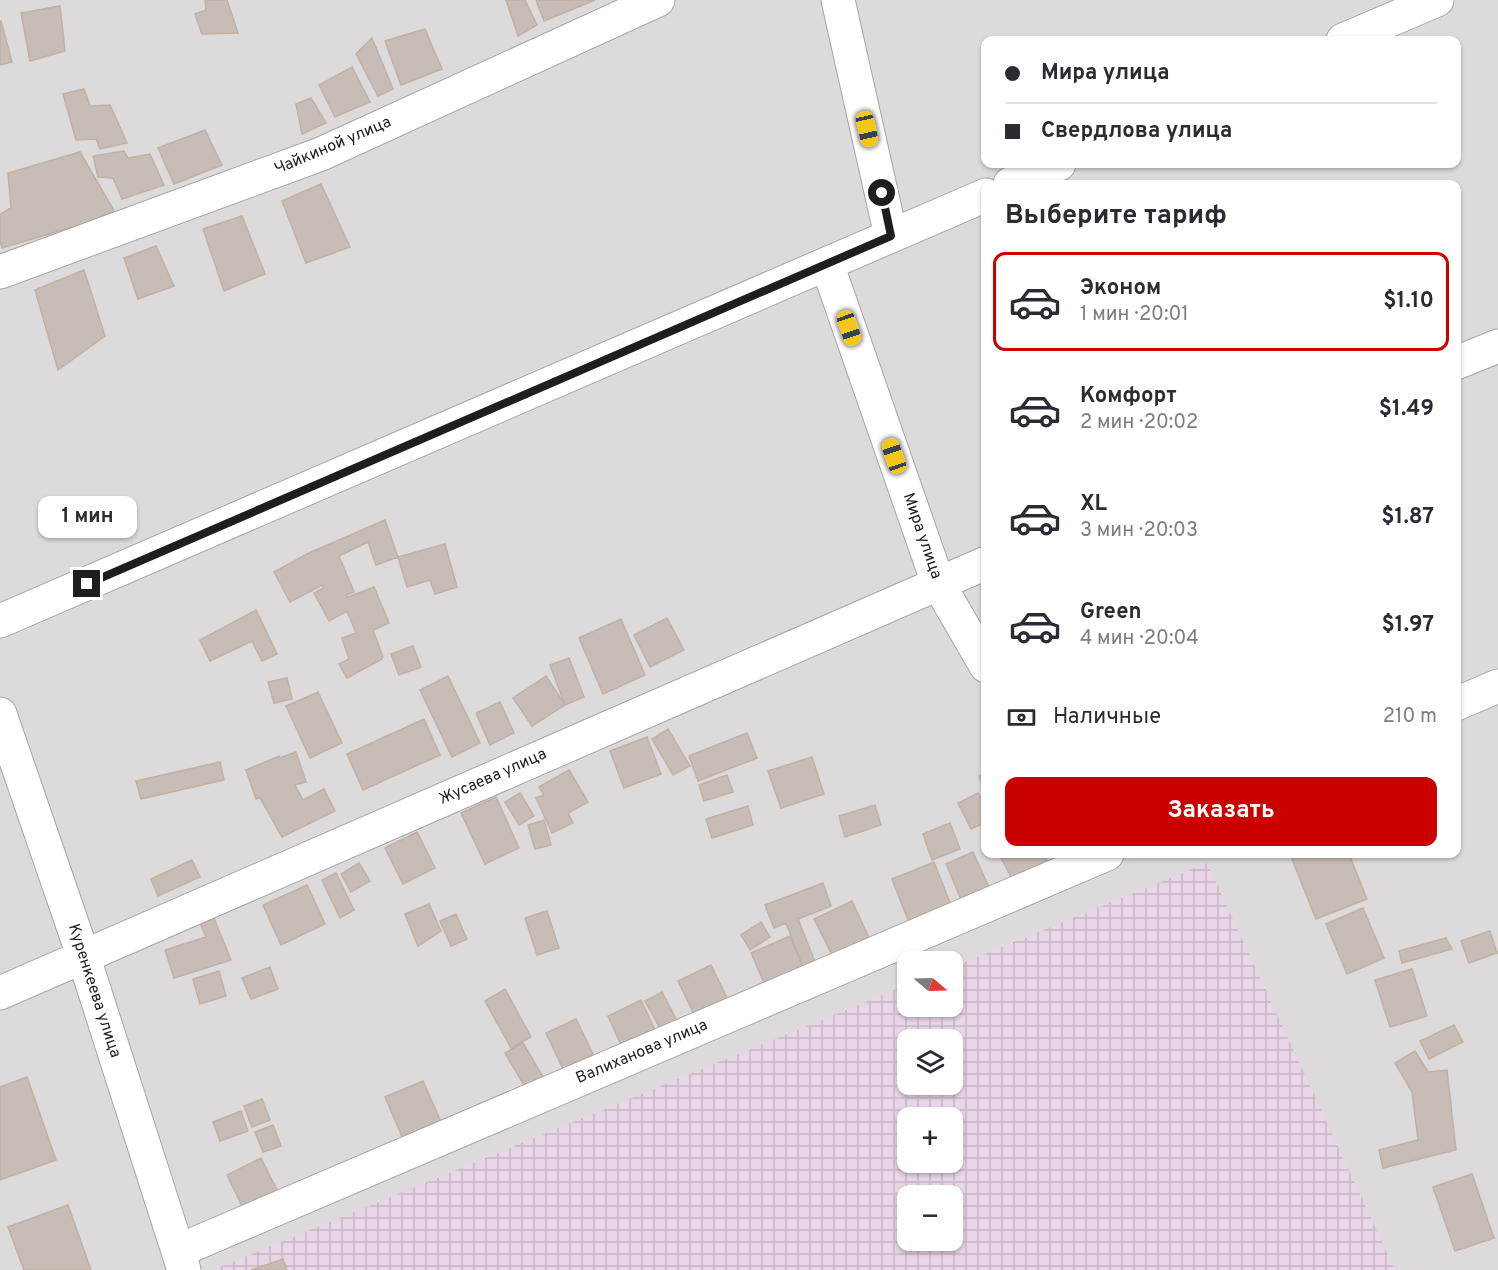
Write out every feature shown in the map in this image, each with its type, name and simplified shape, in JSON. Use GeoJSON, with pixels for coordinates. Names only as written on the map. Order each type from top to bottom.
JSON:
{"type":"FeatureCollection","features":[{"type":"Feature","properties":{"kind":"street","name":"Чайкиной улица"},"geometry":{"type":"LineString","coordinates":[[0,272],[321,154],[658,0]]}},
{"type":"Feature","properties":{"kind":"street"},"geometry":{"type":"LineString","coordinates":[[838,0],[891,236]]}},
{"type":"Feature","properties":{"kind":"street"},"geometry":{"type":"LineString","coordinates":[[1353,36],[1437,0]]}},
{"type":"Feature","properties":{"kind":"street"},"geometry":{"type":"LineString","coordinates":[[1020,180],[1049,168]]}},
{"type":"Feature","properties":{"kind":"street"},"geometry":{"type":"LineString","coordinates":[[0,621],[981,197]]}},
{"type":"Feature","properties":{"kind":"street","name":"Мира улица"},"geometry":{"type":"LineString","coordinates":[[827,264],[938,583],[981,657]]}},
{"type":"Feature","properties":{"kind":"street"},"geometry":{"type":"LineString","coordinates":[[1461,361],[1498,346]]}},
{"type":"Feature","properties":{"kind":"street","name":"Жусаева улица"},"geometry":{"type":"LineString","coordinates":[[0,993],[981,565]]}},
{"type":"Feature","properties":{"kind":"street"},"geometry":{"type":"LineString","coordinates":[[1461,702],[1498,686]]}},
{"type":"Feature","properties":{"kind":"street","name":"Куренкеева улица"},"geometry":{"type":"LineString","coordinates":[[0,714],[83,955],[181,1260]]}},
{"type":"Feature","properties":{"kind":"street","name":"Валиханова улица"},"geometry":{"type":"LineString","coordinates":[[181,1260],[1092,858]]}},
{"type":"Feature","properties":{"kind":"shaded area"},"geometry":{"type":"Polygon","coordinates":[[[0,0],[1498,0],[1498,1270],[0,1270],[0,0]]]}},
{"type":"Feature","properties":{"kind":"shaded area"},"geometry":{"type":"Polygon","coordinates":[[[1207,863],[1395,1270],[213,1270],[897,989],[897,1017],[963,1017],[963,963],[1207,863]]]}},
{"type":"Feature","properties":{"kind":"building"},"geometry":{"type":"Polygon","coordinates":[[[205,0],[227,0],[238,33],[202,34],[195,14],[206,10],[205,0]]]}},
{"type":"Feature","properties":{"kind":"building"},"geometry":{"type":"Polygon","coordinates":[[[506,0],[525,0],[537,25],[518,36],[506,0]]]}},
{"type":"Feature","properties":{"kind":"building"},"geometry":{"type":"Polygon","coordinates":[[[536,0],[595,0],[544,21],[536,0]]]}},
{"type":"Feature","properties":{"kind":"building"},"geometry":{"type":"Polygon","coordinates":[[[60,6],[65,51],[30,61],[21,13],[60,6]]]}},
{"type":"Feature","properties":{"kind":"building"},"geometry":{"type":"Polygon","coordinates":[[[0,22],[12,62],[0,65],[0,22]]]}},
{"type":"Feature","properties":{"kind":"building"},"geometry":{"type":"Polygon","coordinates":[[[425,29],[442,69],[401,85],[385,41],[425,29]]]}},
{"type":"Feature","properties":{"kind":"building"},"geometry":{"type":"Polygon","coordinates":[[[372,38],[393,89],[378,96],[356,54],[372,38]]]}},
{"type":"Feature","properties":{"kind":"building"},"geometry":{"type":"Polygon","coordinates":[[[352,67],[370,102],[335,117],[319,85],[352,67]]]}},
{"type":"Feature","properties":{"kind":"building"},"geometry":{"type":"Polygon","coordinates":[[[84,89],[90,106],[110,105],[127,143],[100,149],[96,139],[76,140],[63,94],[84,89]]]}},
{"type":"Feature","properties":{"kind":"building"},"geometry":{"type":"Polygon","coordinates":[[[311,98],[326,123],[302,134],[296,104],[311,98]]]}},
{"type":"Feature","properties":{"kind":"building"},"geometry":{"type":"Polygon","coordinates":[[[205,130],[222,165],[174,184],[158,148],[205,130]]]}},
{"type":"Feature","properties":{"kind":"building"},"geometry":{"type":"Polygon","coordinates":[[[124,151],[128,158],[150,154],[164,185],[122,199],[113,178],[98,177],[93,156],[124,151]]]}},
{"type":"Feature","properties":{"kind":"building"},"geometry":{"type":"Polygon","coordinates":[[[80,152],[116,214],[2,248],[0,214],[11,208],[8,173],[80,152]]]}},
{"type":"Feature","properties":{"kind":"building"},"geometry":{"type":"Polygon","coordinates":[[[321,184],[350,247],[306,263],[282,201],[321,184]]]}},
{"type":"Feature","properties":{"kind":"building"},"geometry":{"type":"Polygon","coordinates":[[[242,216],[265,274],[224,291],[203,229],[242,216]]]}},
{"type":"Feature","properties":{"kind":"building"},"geometry":{"type":"Polygon","coordinates":[[[156,246],[174,286],[138,299],[124,258],[156,246]]]}},
{"type":"Feature","properties":{"kind":"building"},"geometry":{"type":"Polygon","coordinates":[[[84,270],[105,336],[58,370],[35,290],[84,270]]]}},
{"type":"Feature","properties":{"kind":"building"},"geometry":{"type":"Polygon","coordinates":[[[385,520],[398,557],[376,565],[368,542],[339,556],[354,592],[346,595],[348,597],[374,587],[389,623],[373,630],[382,659],[347,678],[339,664],[349,659],[342,638],[356,633],[347,611],[329,621],[314,593],[324,588],[322,585],[290,602],[274,572],[309,553],[385,520]]]}},
{"type":"Feature","properties":{"kind":"building"},"geometry":{"type":"Polygon","coordinates":[[[445,544],[457,587],[435,594],[430,580],[407,587],[398,557],[445,544]]]}},
{"type":"Feature","properties":{"kind":"building"},"geometry":{"type":"Polygon","coordinates":[[[256,610],[277,654],[262,661],[252,641],[210,661],[200,640],[256,610]]]}},
{"type":"Feature","properties":{"kind":"building"},"geometry":{"type":"Polygon","coordinates":[[[667,618],[684,650],[650,667],[634,635],[667,618]]]}},
{"type":"Feature","properties":{"kind":"building"},"geometry":{"type":"Polygon","coordinates":[[[621,619],[645,675],[603,694],[579,638],[621,619]]]}},
{"type":"Feature","properties":{"kind":"building"},"geometry":{"type":"Polygon","coordinates":[[[413,646],[421,667],[399,675],[391,654],[413,646]]]}},
{"type":"Feature","properties":{"kind":"building"},"geometry":{"type":"Polygon","coordinates":[[[569,658],[584,697],[565,705],[550,665],[569,658]]]}},
{"type":"Feature","properties":{"kind":"building"},"geometry":{"type":"Polygon","coordinates":[[[448,676],[480,743],[452,757],[420,690],[448,676]]]}},
{"type":"Feature","properties":{"kind":"building"},"geometry":{"type":"Polygon","coordinates":[[[546,676],[565,705],[532,726],[513,698],[546,676]]]}},
{"type":"Feature","properties":{"kind":"building"},"geometry":{"type":"Polygon","coordinates":[[[287,678],[292,699],[274,703],[268,682],[287,678]]]}},
{"type":"Feature","properties":{"kind":"building"},"geometry":{"type":"Polygon","coordinates":[[[318,692],[342,743],[310,758],[286,706],[318,692]]]}},
{"type":"Feature","properties":{"kind":"building"},"geometry":{"type":"Polygon","coordinates":[[[500,702],[514,733],[490,745],[476,713],[500,702]]]}},
{"type":"Feature","properties":{"kind":"building"},"geometry":{"type":"Polygon","coordinates":[[[424,719],[440,755],[363,790],[347,754],[424,719]]]}},
{"type":"Feature","properties":{"kind":"building"},"geometry":{"type":"Polygon","coordinates":[[[668,729],[690,766],[673,775],[652,739],[668,729]]]}},
{"type":"Feature","properties":{"kind":"building"},"geometry":{"type":"Polygon","coordinates":[[[747,733],[757,758],[698,781],[689,756],[747,733]]]}},
{"type":"Feature","properties":{"kind":"building"},"geometry":{"type":"Polygon","coordinates":[[[647,737],[661,774],[624,788],[610,751],[647,737]]]}},
{"type":"Feature","properties":{"kind":"building"},"geometry":{"type":"Polygon","coordinates":[[[296,752],[306,782],[295,785],[303,800],[324,789],[335,811],[282,837],[260,798],[256,799],[246,770],[279,756],[280,758],[296,752]]]}},
{"type":"Feature","properties":{"kind":"building"},"geometry":{"type":"Polygon","coordinates":[[[812,757],[824,794],[781,808],[768,771],[812,757]]]}},
{"type":"Feature","properties":{"kind":"building"},"geometry":{"type":"Polygon","coordinates":[[[220,762],[224,780],[141,799],[136,781],[220,762]]]}},
{"type":"Feature","properties":{"kind":"building"},"geometry":{"type":"Polygon","coordinates":[[[569,770],[588,802],[568,813],[573,823],[552,833],[536,798],[544,795],[539,787],[569,770]]]}},
{"type":"Feature","properties":{"kind":"building"},"geometry":{"type":"Polygon","coordinates":[[[727,775],[733,792],[704,801],[699,785],[727,775]]]}},
{"type":"Feature","properties":{"kind":"building"},"geometry":{"type":"Polygon","coordinates":[[[520,793],[534,816],[519,825],[505,802],[520,793]]]}},
{"type":"Feature","properties":{"kind":"building"},"geometry":{"type":"Polygon","coordinates":[[[978,793],[981,799],[981,824],[971,829],[958,803],[978,793]]]}},
{"type":"Feature","properties":{"kind":"building"},"geometry":{"type":"Polygon","coordinates":[[[496,797],[519,848],[485,864],[461,813],[496,797]]]}},
{"type":"Feature","properties":{"kind":"building"},"geometry":{"type":"Polygon","coordinates":[[[875,805],[881,825],[845,837],[839,816],[875,805]]]}},
{"type":"Feature","properties":{"kind":"building"},"geometry":{"type":"Polygon","coordinates":[[[748,806],[753,825],[712,838],[706,819],[748,806]]]}},
{"type":"Feature","properties":{"kind":"building"},"geometry":{"type":"Polygon","coordinates":[[[544,820],[551,845],[535,849],[528,825],[544,820]]]}},
{"type":"Feature","properties":{"kind":"building"},"geometry":{"type":"Polygon","coordinates":[[[950,823],[960,849],[932,860],[923,834],[950,823]]]}},
{"type":"Feature","properties":{"kind":"building"},"geometry":{"type":"Polygon","coordinates":[[[417,832],[435,868],[403,884],[385,848],[417,832]]]}},
{"type":"Feature","properties":{"kind":"building"},"geometry":{"type":"Polygon","coordinates":[[[973,852],[989,887],[961,899],[946,864],[973,852]]]}},
{"type":"Feature","properties":{"kind":"building"},"geometry":{"type":"Polygon","coordinates":[[[1001,858],[1046,858],[1048,863],[1013,881],[1001,858]]]}},
{"type":"Feature","properties":{"kind":"building"},"geometry":{"type":"Polygon","coordinates":[[[1292,858],[1351,858],[1367,899],[1316,919],[1292,858]]]}},
{"type":"Feature","properties":{"kind":"building"},"geometry":{"type":"Polygon","coordinates":[[[192,860],[200,877],[158,896],[151,879],[192,860]]]}},
{"type":"Feature","properties":{"kind":"building"},"geometry":{"type":"Polygon","coordinates":[[[934,862],[954,913],[912,930],[892,879],[934,862]]]}},
{"type":"Feature","properties":{"kind":"building"},"geometry":{"type":"Polygon","coordinates":[[[359,863],[370,881],[351,892],[341,874],[359,863]]]}},
{"type":"Feature","properties":{"kind":"building"},"geometry":{"type":"Polygon","coordinates":[[[336,873],[354,910],[340,918],[322,880],[336,873]]]}},
{"type":"Feature","properties":{"kind":"building"},"geometry":{"type":"Polygon","coordinates":[[[823,883],[831,906],[798,919],[815,962],[803,967],[786,923],[774,928],[765,905],[823,883]]]}},
{"type":"Feature","properties":{"kind":"building"},"geometry":{"type":"Polygon","coordinates":[[[307,885],[325,924],[281,945],[263,905],[307,885]]]}},
{"type":"Feature","properties":{"kind":"building"},"geometry":{"type":"Polygon","coordinates":[[[852,901],[869,938],[832,955],[814,919],[852,901]]]}},
{"type":"Feature","properties":{"kind":"building"},"geometry":{"type":"Polygon","coordinates":[[[429,904],[441,931],[418,946],[405,914],[429,904]]]}},
{"type":"Feature","properties":{"kind":"building"},"geometry":{"type":"Polygon","coordinates":[[[1363,908],[1384,958],[1347,974],[1326,924],[1363,908]]]}},
{"type":"Feature","properties":{"kind":"building"},"geometry":{"type":"Polygon","coordinates":[[[547,911],[559,948],[537,955],[525,918],[547,911]]]}},
{"type":"Feature","properties":{"kind":"building"},"geometry":{"type":"Polygon","coordinates":[[[456,914],[467,939],[451,946],[440,921],[456,914]]]}},
{"type":"Feature","properties":{"kind":"building"},"geometry":{"type":"Polygon","coordinates":[[[213,916],[231,960],[174,978],[165,950],[206,937],[199,921],[213,916]]]}},
{"type":"Feature","properties":{"kind":"building"},"geometry":{"type":"Polygon","coordinates":[[[761,922],[770,937],[750,950],[741,935],[761,922]]]}},
{"type":"Feature","properties":{"kind":"building"},"geometry":{"type":"Polygon","coordinates":[[[1490,931],[1497,953],[1469,963],[1461,941],[1490,931]]]}},
{"type":"Feature","properties":{"kind":"building"},"geometry":{"type":"Polygon","coordinates":[[[790,936],[803,967],[764,983],[751,953],[790,936]]]}},
{"type":"Feature","properties":{"kind":"building"},"geometry":{"type":"Polygon","coordinates":[[[1446,938],[1452,949],[1402,963],[1399,951],[1446,938]]]}},
{"type":"Feature","properties":{"kind":"building"},"geometry":{"type":"Polygon","coordinates":[[[711,965],[728,1000],[695,1016],[678,981],[711,965]]]}},
{"type":"Feature","properties":{"kind":"building"},"geometry":{"type":"Polygon","coordinates":[[[270,967],[278,989],[251,999],[242,978],[270,967]]]}},
{"type":"Feature","properties":{"kind":"building"},"geometry":{"type":"Polygon","coordinates":[[[1412,969],[1427,1016],[1390,1027],[1375,980],[1412,969]]]}},
{"type":"Feature","properties":{"kind":"building"},"geometry":{"type":"Polygon","coordinates":[[[219,971],[226,996],[200,1004],[193,979],[219,971]]]}},
{"type":"Feature","properties":{"kind":"building"},"geometry":{"type":"Polygon","coordinates":[[[505,989],[531,1037],[511,1048],[485,1001],[505,989]]]}},
{"type":"Feature","properties":{"kind":"building"},"geometry":{"type":"Polygon","coordinates":[[[662,992],[677,1021],[661,1030],[645,1001],[662,992]]]}},
{"type":"Feature","properties":{"kind":"building"},"geometry":{"type":"Polygon","coordinates":[[[641,1000],[656,1032],[622,1047],[608,1016],[641,1000]]]}},
{"type":"Feature","properties":{"kind":"building"},"geometry":{"type":"Polygon","coordinates":[[[576,1019],[593,1054],[563,1069],[546,1033],[576,1019]]]}},
{"type":"Feature","properties":{"kind":"building"},"geometry":{"type":"Polygon","coordinates":[[[1454,1025],[1463,1042],[1429,1059],[1420,1041],[1454,1025]]]}},
{"type":"Feature","properties":{"kind":"building"},"geometry":{"type":"Polygon","coordinates":[[[523,1043],[543,1077],[525,1087],[505,1053],[523,1043]]]}},
{"type":"Feature","properties":{"kind":"building"},"geometry":{"type":"Polygon","coordinates":[[[1415,1051],[1428,1072],[1447,1070],[1456,1150],[1383,1168],[1379,1150],[1418,1140],[1412,1092],[1395,1063],[1415,1051]]]}},
{"type":"Feature","properties":{"kind":"building"},"geometry":{"type":"Polygon","coordinates":[[[27,1077],[56,1160],[0,1180],[0,1087],[27,1077]]]}},
{"type":"Feature","properties":{"kind":"building"},"geometry":{"type":"Polygon","coordinates":[[[423,1081],[442,1124],[404,1141],[385,1097],[423,1081]]]}},
{"type":"Feature","properties":{"kind":"building"},"geometry":{"type":"Polygon","coordinates":[[[262,1099],[270,1120],[252,1127],[244,1106],[262,1099]]]}},
{"type":"Feature","properties":{"kind":"building"},"geometry":{"type":"Polygon","coordinates":[[[241,1111],[248,1131],[220,1141],[213,1122],[241,1111]]]}},
{"type":"Feature","properties":{"kind":"building"},"geometry":{"type":"Polygon","coordinates":[[[273,1125],[281,1146],[263,1152],[255,1132],[273,1125]]]}},
{"type":"Feature","properties":{"kind":"building"},"geometry":{"type":"Polygon","coordinates":[[[261,1158],[281,1198],[247,1216],[227,1175],[261,1158]]]}},
{"type":"Feature","properties":{"kind":"building"},"geometry":{"type":"Polygon","coordinates":[[[1472,1174],[1494,1238],[1455,1251],[1433,1187],[1472,1174]]]}},
{"type":"Feature","properties":{"kind":"building"},"geometry":{"type":"Polygon","coordinates":[[[68,1205],[91,1270],[24,1270],[8,1227],[68,1205]]]}},
{"type":"Feature","properties":{"kind":"building"},"geometry":{"type":"Polygon","coordinates":[[[283,1259],[287,1270],[251,1270],[283,1259]]]}},
{"type":"Feature","properties":{"kind":"route"},"geometry":{"type":"LineString","coordinates":[[87,584],[891,236],[882,193]]}}]}
